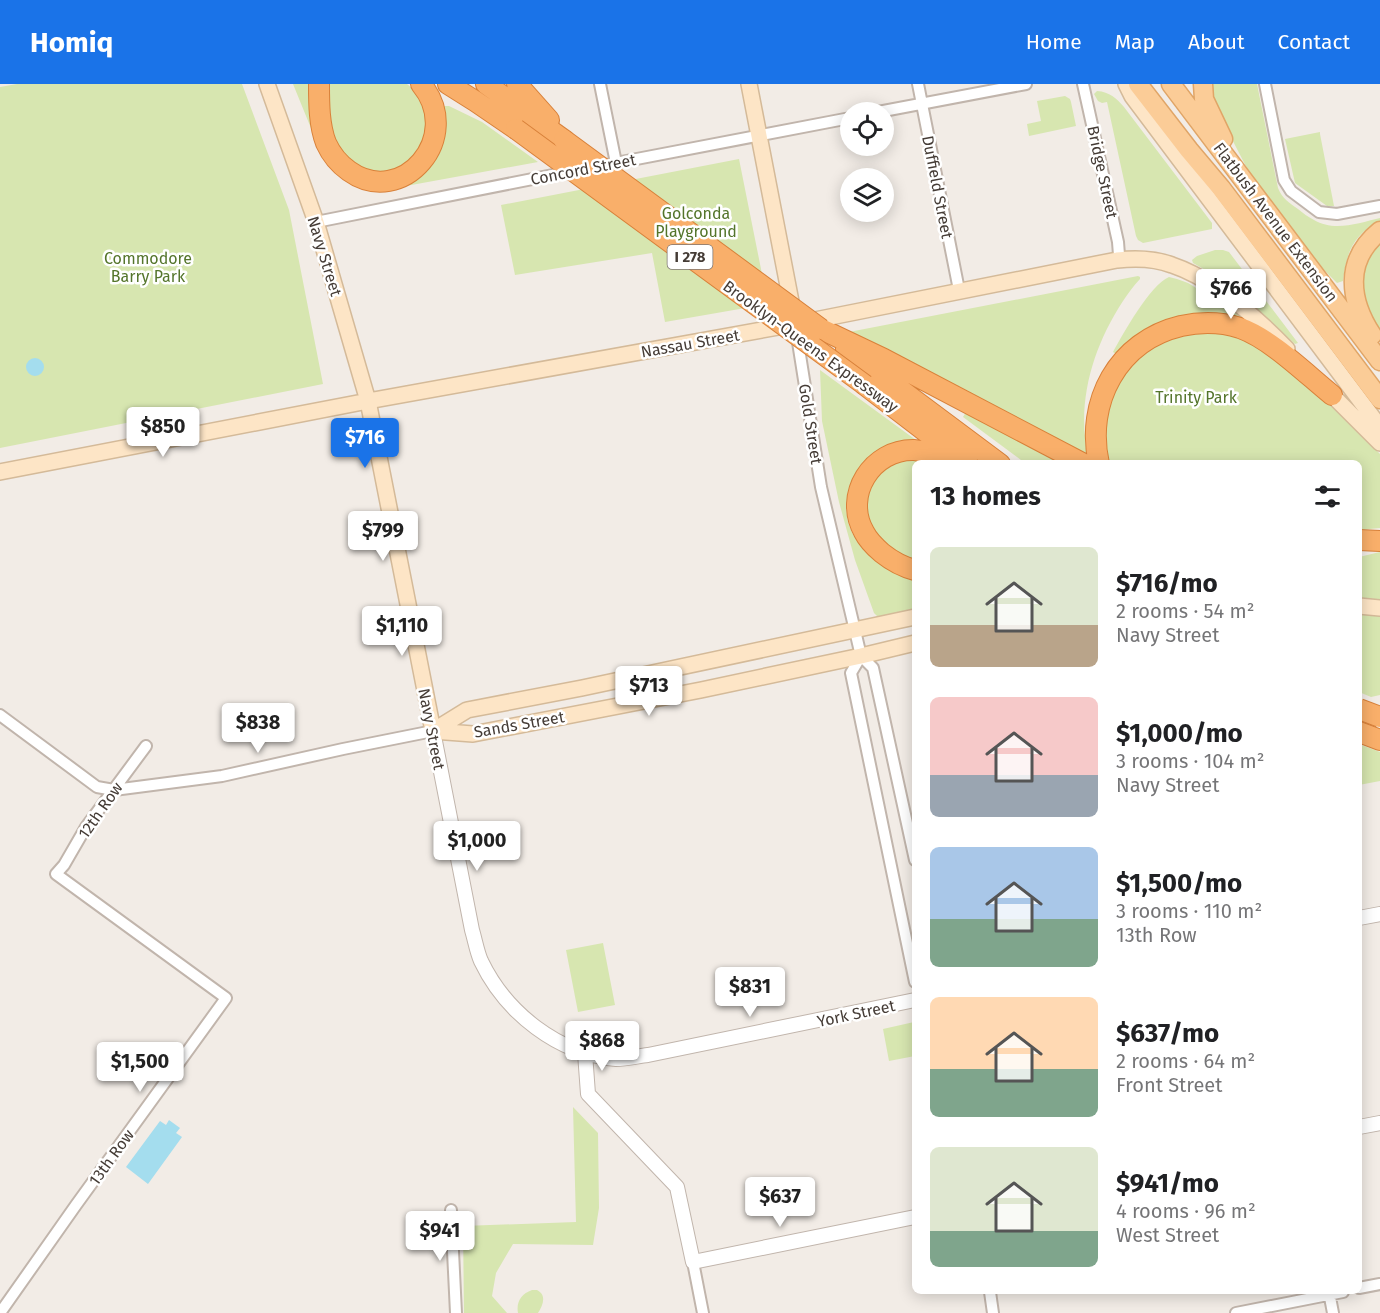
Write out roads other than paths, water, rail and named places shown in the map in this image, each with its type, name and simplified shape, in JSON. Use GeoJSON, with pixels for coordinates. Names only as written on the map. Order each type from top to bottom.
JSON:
{"type":"FeatureCollection","features":[{"type":"Feature","properties":{"kind":"highway"},"geometry":{"type":"LineString","coordinates":[[319,84],[323,133],[331,152],[344,167],[354,174],[364,179],[377,181],[403,176],[415,169],[430,150],[437,128],[436,116],[432,101],[421,84]]}},
{"type":"Feature","properties":{"kind":"highway","name":"Brooklyn-Queens Expressway"},"geometry":{"type":"LineString","coordinates":[[448,84],[475,101],[526,115],[564,140],[875,372],[964,460]]}},
{"type":"Feature","properties":{"kind":"highway","name":"Brooklyn-Queens Expressway"},"geometry":{"type":"LineString","coordinates":[[486,84],[995,460]]}},
{"type":"Feature","properties":{"kind":"highway"},"geometry":{"type":"LineString","coordinates":[[517,84],[526,115]]}},
{"type":"Feature","properties":{"kind":"highway"},"geometry":{"type":"LineString","coordinates":[[1094,460],[1096,422],[1101,399],[1110,378],[1137,347],[1158,333],[1171,329],[1198,323],[1211,323],[1231,326],[1251,333],[1272,346],[1332,395]]}},
{"type":"Feature","properties":{"kind":"highway"},"geometry":{"type":"LineString","coordinates":[[875,372],[1087,460]]}},
{"type":"Feature","properties":{"kind":"highway"},"geometry":{"type":"LineString","coordinates":[[912,569],[888,558],[877,549],[864,532],[857,513],[856,502],[861,484],[871,468],[890,454],[902,451],[922,451],[945,460]]}},
{"type":"Feature","properties":{"kind":"highway"},"geometry":{"type":"LineString","coordinates":[[1362,540],[1380,542]]}},
{"type":"Feature","properties":{"kind":"highway"},"geometry":{"type":"LineString","coordinates":[[1362,710],[1380,717]]}},
{"type":"Feature","properties":{"kind":"highway"},"geometry":{"type":"LineString","coordinates":[[1362,733],[1380,740]]}},
{"type":"Feature","properties":{"kind":"main road","name":"Navy Street"},"geometry":{"type":"LineString","coordinates":[[267,84],[316,222],[368,401],[433,731]]}},
{"type":"Feature","properties":{"kind":"main road","name":"Gold Street"},"geometry":{"type":"LineString","coordinates":[[749,84],[795,324]]}},
{"type":"Feature","properties":{"kind":"main road"},"geometry":{"type":"LineString","coordinates":[[1126,84],[1132,96],[1378,432]]}},
{"type":"Feature","properties":{"kind":"main road","name":"Flatbush Avenue Extension"},"geometry":{"type":"LineString","coordinates":[[1138,84],[1221,188],[1380,399]]}},
{"type":"Feature","properties":{"kind":"main road","name":"Flatbush Avenue Extension"},"geometry":{"type":"LineString","coordinates":[[1171,84],[1380,361]]}},
{"type":"Feature","properties":{"kind":"main road"},"geometry":{"type":"LineString","coordinates":[[1203,84],[1204,99],[1223,138],[1228,158]]}},
{"type":"Feature","properties":{"kind":"main road"},"geometry":{"type":"LineString","coordinates":[[1380,231],[1363,248],[1353,279],[1358,308],[1380,347]]}},
{"type":"Feature","properties":{"kind":"main road","name":"Nassau Street"},"geometry":{"type":"LineString","coordinates":[[0,472],[368,401],[795,324],[1117,260],[1141,259],[1163,262],[1187,271],[1221,291],[1255,317],[1332,395],[1378,432]]}},
{"type":"Feature","properties":{"kind":"main road"},"geometry":{"type":"LineString","coordinates":[[1362,547],[1380,542]]}},
{"type":"Feature","properties":{"kind":"main road"},"geometry":{"type":"LineString","coordinates":[[1362,606],[1380,608]]}},
{"type":"Feature","properties":{"kind":"main road","name":"Sands Street"},"geometry":{"type":"LineString","coordinates":[[433,731],[467,710],[582,688],[912,618]]}},
{"type":"Feature","properties":{"kind":"main road","name":"Sands Street"},"geometry":{"type":"LineString","coordinates":[[433,731],[473,734],[701,690],[912,644]]}},
{"type":"Feature","properties":{"kind":"street"},"geometry":{"type":"LineString","coordinates":[[600,84],[616,163]]}},
{"type":"Feature","properties":{"kind":"street","name":"Duffield Street"},"geometry":{"type":"LineString","coordinates":[[918,84],[958,290]]}},
{"type":"Feature","properties":{"kind":"street"},"geometry":{"type":"LineString","coordinates":[[894,109],[1026,84]]}},
{"type":"Feature","properties":{"kind":"street","name":"Bridge Street"},"geometry":{"type":"LineString","coordinates":[[1083,84],[1118,242],[1117,260]]}},
{"type":"Feature","properties":{"kind":"street"},"geometry":{"type":"LineString","coordinates":[[1265,84],[1284,180],[1291,191],[1319,212],[1328,214],[1348,213],[1380,206]]}},
{"type":"Feature","properties":{"kind":"street","name":"Concord Street"},"geometry":{"type":"LineString","coordinates":[[316,222],[840,120]]}},
{"type":"Feature","properties":{"kind":"street","name":"Gold Street"},"geometry":{"type":"LineString","coordinates":[[795,324],[821,487],[861,656],[873,668],[912,846]]}},
{"type":"Feature","properties":{"kind":"street","name":"Gold Street"},"geometry":{"type":"LineString","coordinates":[[861,656],[851,673],[912,968]]}},
{"type":"Feature","properties":{"kind":"street"},"geometry":{"type":"LineString","coordinates":[[0,715],[97,787],[114,790],[233,774],[433,731]]}},
{"type":"Feature","properties":{"kind":"street","name":"Navy Street"},"geometry":{"type":"LineString","coordinates":[[433,731],[472,930],[480,959],[497,989],[521,1015],[559,1042],[585,1053]]}},
{"type":"Feature","properties":{"kind":"street","name":"12th Row"},"geometry":{"type":"LineString","coordinates":[[56,874],[86,828],[146,746]]}},
{"type":"Feature","properties":{"kind":"street","name":"13th Row"},"geometry":{"type":"LineString","coordinates":[[0,1313],[226,998],[56,874]]}},
{"type":"Feature","properties":{"kind":"street"},"geometry":{"type":"LineString","coordinates":[[1362,917],[1380,914]]}},
{"type":"Feature","properties":{"kind":"street","name":"York Street"},"geometry":{"type":"LineString","coordinates":[[585,1053],[618,1059],[648,1055],[912,1001]]}},
{"type":"Feature","properties":{"kind":"street"},"geometry":{"type":"LineString","coordinates":[[585,1053],[588,1094],[677,1187],[703,1313]]}},
{"type":"Feature","properties":{"kind":"street"},"geometry":{"type":"LineString","coordinates":[[1362,1126],[1380,1123]]}},
{"type":"Feature","properties":{"kind":"street"},"geometry":{"type":"LineString","coordinates":[[451,1210],[456,1313]]}},
{"type":"Feature","properties":{"kind":"street"},"geometry":{"type":"LineString","coordinates":[[693,1262],[912,1218]]}},
{"type":"Feature","properties":{"kind":"street"},"geometry":{"type":"LineString","coordinates":[[1362,1287],[1380,1284]]}},
{"type":"Feature","properties":{"kind":"street"},"geometry":{"type":"LineString","coordinates":[[990,1294],[993,1313]]}},
{"type":"Feature","properties":{"kind":"street"},"geometry":{"type":"LineString","coordinates":[[1236,1313],[1324,1294]]}},
{"type":"Feature","properties":{"kind":"street"},"geometry":{"type":"LineString","coordinates":[[1329,1294],[1333,1313]]}},
{"type":"Feature","properties":{"kind":"water"},"geometry":{"type":"Polygon","coordinates":[[[35,358],[41,361],[44,367],[41,373],[35,376],[29,373],[26,367],[29,361],[35,358]]]}},
{"type":"Feature","properties":{"kind":"water"},"geometry":{"type":"Polygon","coordinates":[[[169,1120],[180,1128],[176,1133],[182,1137],[148,1184],[126,1167],[160,1121],[166,1125],[169,1120]]]}},
{"type":"Feature","properties":{"kind":"park label","name":"Golconda Playground"},"geometry":{"type":"Point","coordinates":[696,222]}},
{"type":"Feature","properties":{"kind":"park label","name":"Commodore Barry Park"},"geometry":{"type":"Point","coordinates":[148,267]}},
{"type":"Feature","properties":{"kind":"park label","name":"Trinity Park"},"geometry":{"type":"Point","coordinates":[1196,397]}}]}
